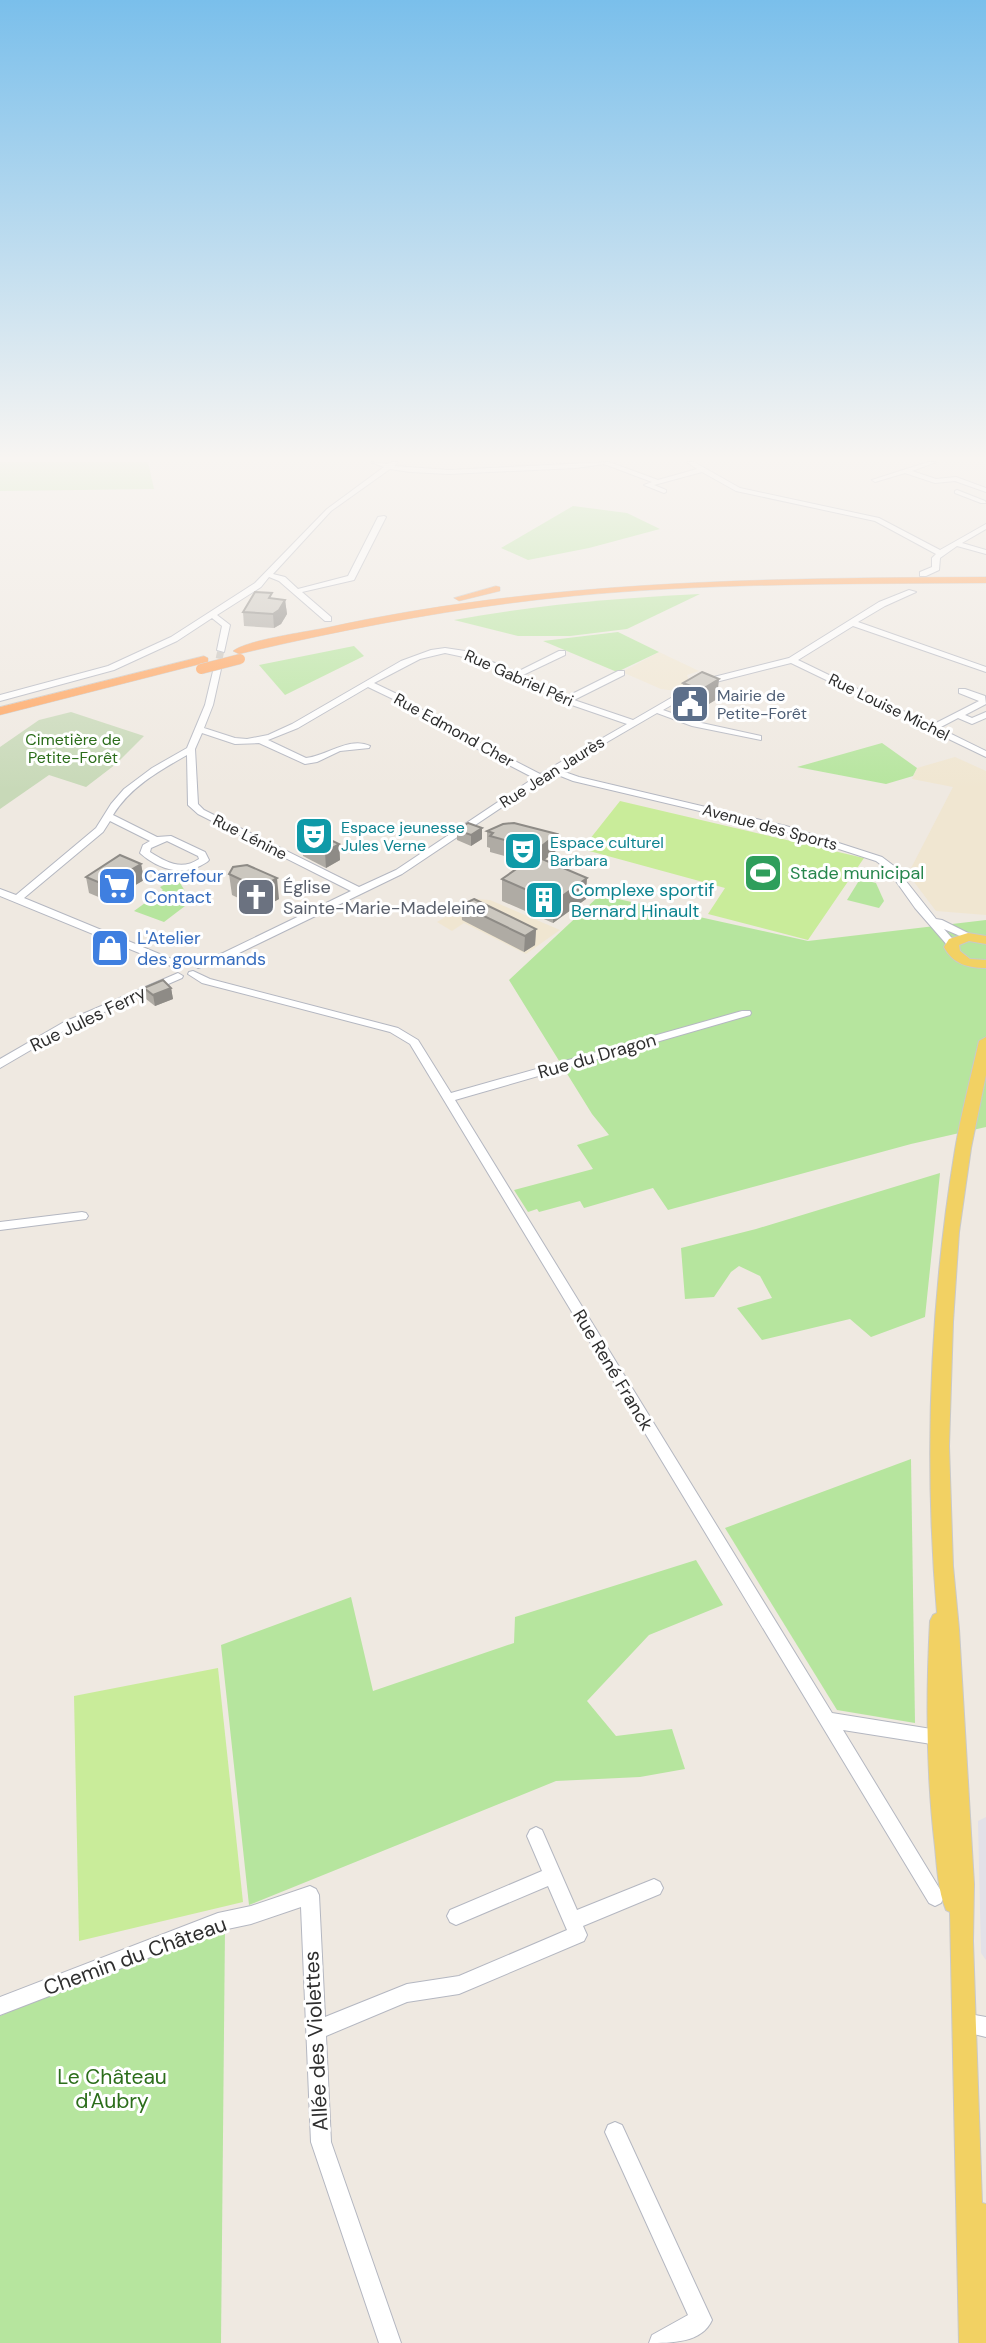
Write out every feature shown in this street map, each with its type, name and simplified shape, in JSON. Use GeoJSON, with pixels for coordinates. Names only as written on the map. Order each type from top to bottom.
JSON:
{"type":"FeatureCollection","features":[{"type":"Feature","properties":{"kind":"highway"},"geometry":{"type":"LineString","coordinates":[[679,574],[866,581]]}},
{"type":"Feature","properties":{"kind":"highway"},"geometry":{"type":"LineString","coordinates":[[343,628],[468,606],[603,590],[726,583],[986,580]]}},
{"type":"Feature","properties":{"kind":"highway"},"geometry":{"type":"LineString","coordinates":[[239,655],[416,620],[588,597],[738,588],[986,585]]}},
{"type":"Feature","properties":{"kind":"highway"},"geometry":{"type":"LineString","coordinates":[[0,711],[239,655],[496,589]]}},
{"type":"Feature","properties":{"kind":"highway"},"geometry":{"type":"LineString","coordinates":[[0,719],[202,664]]}},
{"type":"Feature","properties":{"kind":"main road"},"geometry":{"type":"LineString","coordinates":[[980,938],[959,939],[952,944],[955,956],[980,964],[986,973]]}},
{"type":"Feature","properties":{"kind":"main road"},"geometry":{"type":"LineString","coordinates":[[973,2343],[969,2139],[975,2025],[944,1841],[947,1739],[937,1674],[943,1566],[940,1425],[948,1263],[963,1148],[986,1041]]}},
{"type":"Feature","properties":{"kind":"main road"},"geometry":{"type":"LineString","coordinates":[[969,2139],[986,2306]]}},
{"type":"Feature","properties":{"kind":"street"},"geometry":{"type":"LineString","coordinates":[[0,698],[119,665],[161,646],[213,615],[273,571]]}},
{"type":"Feature","properties":{"kind":"street"},"geometry":{"type":"LineString","coordinates":[[297,591],[351,578],[354,571]]}},
{"type":"Feature","properties":{"kind":"street"},"geometry":{"type":"LineString","coordinates":[[923,573],[928,571]]}},
{"type":"Feature","properties":{"kind":"street"},"geometry":{"type":"LineString","coordinates":[[270,575],[280,577],[328,619]]}},
{"type":"Feature","properties":{"kind":"street","name":"Rue Jean Jaurès"},"geometry":{"type":"LineString","coordinates":[[186,970],[226,955],[399,872],[552,770],[712,679],[792,660],[884,603],[912,592]]}},
{"type":"Feature","properties":{"kind":"street"},"geometry":{"type":"LineString","coordinates":[[213,615],[226,625],[221,650]]}},
{"type":"Feature","properties":{"kind":"street"},"geometry":{"type":"LineString","coordinates":[[853,624],[986,670]]}},
{"type":"Feature","properties":{"kind":"street","name":"Rue Gabriel Péri"},"geometry":{"type":"LineString","coordinates":[[260,740],[311,717],[428,653],[444,649],[462,652],[517,675],[567,701],[633,723]]}},
{"type":"Feature","properties":{"kind":"street"},"geometry":{"type":"LineString","coordinates":[[517,675],[562,653]]}},
{"type":"Feature","properties":{"kind":"street","name":"Rue Louise Michel"},"geometry":{"type":"LineString","coordinates":[[792,660],[986,754]]}},
{"type":"Feature","properties":{"kind":"street","name":"Rue Lénine"},"geometry":{"type":"LineString","coordinates":[[217,669],[209,705],[191,749],[193,803],[196,809],[359,891]]}},
{"type":"Feature","properties":{"kind":"street"},"geometry":{"type":"LineString","coordinates":[[567,701],[621,673]]}},
{"type":"Feature","properties":{"kind":"street","name":"Rue Edmond Cher"},"geometry":{"type":"LineString","coordinates":[[368,684],[396,697],[445,729],[540,778]]}},
{"type":"Feature","properties":{"kind":"street"},"geometry":{"type":"LineString","coordinates":[[932,728],[976,707],[984,700],[962,691]]}},
{"type":"Feature","properties":{"kind":"street"},"geometry":{"type":"LineString","coordinates":[[958,715],[972,721],[986,714],[976,707]]}},
{"type":"Feature","properties":{"kind":"street"},"geometry":{"type":"LineString","coordinates":[[656,710],[695,724],[758,738]]}},
{"type":"Feature","properties":{"kind":"street"},"geometry":{"type":"LineString","coordinates":[[199,730],[236,742],[260,740],[305,761],[314,760],[338,749],[366,746]]}},
{"type":"Feature","properties":{"kind":"street"},"geometry":{"type":"LineString","coordinates":[[17,899],[100,830],[116,803],[135,785],[191,749]]}},
{"type":"Feature","properties":{"kind":"street","name":"Avenue des Sports"},"geometry":{"type":"LineString","coordinates":[[552,770],[576,779],[789,830],[876,858],[891,868],[952,944]]}},
{"type":"Feature","properties":{"kind":"street"},"geometry":{"type":"LineString","coordinates":[[109,817],[158,841],[170,839],[205,858],[189,869],[177,870],[145,853],[146,847],[158,841]]}},
{"type":"Feature","properties":{"kind":"street"},"geometry":{"type":"LineString","coordinates":[[0,891],[186,970]]}},
{"type":"Feature","properties":{"kind":"street"},"geometry":{"type":"LineString","coordinates":[[926,914],[980,938]]}},
{"type":"Feature","properties":{"kind":"street","name":"Rue Jules Ferry"},"geometry":{"type":"LineString","coordinates":[[0,1063],[68,1024],[186,970]]}},
{"type":"Feature","properties":{"kind":"street","name":"Rue René Franck"},"geometry":{"type":"LineString","coordinates":[[186,970],[199,979],[403,1034],[414,1042],[935,1897]]}},
{"type":"Feature","properties":{"kind":"street","name":"Rue du Dragon"},"geometry":{"type":"LineString","coordinates":[[447,1098],[746,1013]]}},
{"type":"Feature","properties":{"kind":"street"},"geometry":{"type":"LineString","coordinates":[[0,1226],[82,1216]]}},
{"type":"Feature","properties":{"kind":"street"},"geometry":{"type":"LineString","coordinates":[[826,1720],[947,1739]]}},
{"type":"Feature","properties":{"kind":"street"},"geometry":{"type":"LineString","coordinates":[[315,2031],[407,1993],[459,1985],[578,1936],[536,1836]]}},
{"type":"Feature","properties":{"kind":"street"},"geometry":{"type":"LineString","coordinates":[[456,1916],[552,1876]]}},
{"type":"Feature","properties":{"kind":"street"},"geometry":{"type":"LineString","coordinates":[[572,1921],[654,1888]]}},
{"type":"Feature","properties":{"kind":"street","name":"Chemin du Château"},"geometry":{"type":"LineString","coordinates":[[0,2006],[218,1922],[251,1915],[310,1895]]}},
{"type":"Feature","properties":{"kind":"street","name":"Allée des Violettes"},"geometry":{"type":"LineString","coordinates":[[310,1895],[321,2142],[390,2343]]}},
{"type":"Feature","properties":{"kind":"street"},"geometry":{"type":"LineString","coordinates":[[615,2132],[701,2320],[660,2343]]}},
{"type":"Feature","properties":{"kind":"shaded area"},"geometry":{"type":"Polygon","coordinates":[[[659,652],[699,671],[687,675],[690,683],[676,691],[661,689],[622,672],[659,652]]]}},
{"type":"Feature","properties":{"kind":"shaded area"},"geometry":{"type":"Polygon","coordinates":[[[955,757],[986,771],[986,915],[936,911],[908,874],[953,787],[912,779],[917,768],[955,757]]]}},
{"type":"Feature","properties":{"kind":"shaded area"},"geometry":{"type":"Polygon","coordinates":[[[475,899],[490,900],[560,930],[526,954],[464,923],[452,931],[437,922],[475,899]]]}},
{"type":"Feature","properties":{"kind":"shaded area"},"geometry":{"type":"Polygon","coordinates":[[[986,1817],[986,1960],[981,1953],[978,1821],[986,1817]]]}},
{"type":"Feature","properties":{"kind":"green space"},"geometry":{"type":"Polygon","coordinates":[[[700,594],[627,629],[570,636],[518,636],[454,620],[577,603],[700,594]]]}},
{"type":"Feature","properties":{"kind":"green space"},"geometry":{"type":"Polygon","coordinates":[[[618,632],[659,652],[617,672],[543,641],[618,632]]]}},
{"type":"Feature","properties":{"kind":"green space"},"geometry":{"type":"Polygon","coordinates":[[[354,646],[364,656],[285,695],[259,665],[354,646]]]}},
{"type":"Feature","properties":{"kind":"green space","name":"Cimetière de Petite-Forêt"},"geometry":{"type":"Polygon","coordinates":[[[71,712],[144,736],[116,764],[86,787],[49,775],[0,809],[0,747],[39,720],[71,712]]]}},
{"type":"Feature","properties":{"kind":"green space"},"geometry":{"type":"Polygon","coordinates":[[[882,743],[917,768],[913,776],[886,784],[797,767],[882,743]]]}},
{"type":"Feature","properties":{"kind":"green space","name":"Stade municipal"},"geometry":{"type":"Polygon","coordinates":[[[620,801],[864,858],[808,940],[708,914],[725,888],[582,849],[620,801]]]}},
{"type":"Feature","properties":{"kind":"green space"},"geometry":{"type":"Polygon","coordinates":[[[177,878],[188,896],[185,906],[164,922],[134,911],[163,890],[160,887],[177,878]]]}},
{"type":"Feature","properties":{"kind":"green space"},"geometry":{"type":"Polygon","coordinates":[[[860,879],[876,883],[884,901],[879,908],[847,900],[860,879]]]}},
{"type":"Feature","properties":{"kind":"green space"},"geometry":{"type":"Polygon","coordinates":[[[600,895],[808,941],[986,920],[986,1127],[911,1144],[668,1210],[653,1188],[584,1208],[580,1201],[539,1212],[537,1209],[528,1212],[514,1190],[593,1169],[577,1145],[609,1135],[592,1114],[509,980],[600,895]]]}},
{"type":"Feature","properties":{"kind":"green space"},"geometry":{"type":"Polygon","coordinates":[[[940,1173],[925,1317],[871,1337],[850,1319],[762,1340],[737,1308],[772,1298],[760,1276],[739,1266],[731,1272],[714,1297],[685,1299],[681,1248],[756,1229],[940,1173]]]}},
{"type":"Feature","properties":{"kind":"green space"},"geometry":{"type":"Polygon","coordinates":[[[911,1459],[915,1723],[837,1710],[725,1528],[911,1459]]]}},
{"type":"Feature","properties":{"kind":"green space"},"geometry":{"type":"Polygon","coordinates":[[[696,1560],[723,1605],[649,1635],[587,1701],[616,1736],[672,1729],[685,1769],[640,1777],[556,1781],[249,1905],[221,1645],[351,1597],[373,1691],[514,1643],[515,1617],[696,1560]]]}},
{"type":"Feature","properties":{"kind":"green space"},"geometry":{"type":"Polygon","coordinates":[[[218,1668],[243,1902],[79,1941],[74,1696],[218,1668]]]}},
{"type":"Feature","properties":{"kind":"green space","name":"Le Château d'Aubry"},"geometry":{"type":"Polygon","coordinates":[[[225,1928],[221,2343],[0,2343],[0,2016],[79,1981],[225,1928]]]}},
{"type":"Feature","properties":{"kind":"building"},"geometry":{"type":"Polygon","coordinates":[[[255,592],[272,593],[269,598],[285,600],[273,614],[243,612],[255,592]]]}},
{"type":"Feature","properties":{"kind":"building"},"geometry":{"type":"Polygon","coordinates":[[[702,672],[719,679],[701,690],[683,683],[702,672]]]}},
{"type":"Feature","properties":{"kind":"building"},"geometry":{"type":"Polygon","coordinates":[[[468,823],[482,828],[471,835],[457,830],[468,823]]]}},
{"type":"Feature","properties":{"kind":"building"},"geometry":{"type":"Polygon","coordinates":[[[514,823],[557,834],[538,849],[490,836],[493,833],[487,831],[503,824],[514,823]]]}},
{"type":"Feature","properties":{"kind":"building"},"geometry":{"type":"Polygon","coordinates":[[[316,833],[339,844],[325,852],[301,841],[316,833]]]}},
{"type":"Feature","properties":{"kind":"building"},"geometry":{"type":"Polygon","coordinates":[[[120,855],[141,864],[105,885],[86,877],[120,855]]]}},
{"type":"Feature","properties":{"kind":"building"},"geometry":{"type":"Polygon","coordinates":[[[535,856],[587,878],[554,902],[502,879],[535,856]]]}},
{"type":"Feature","properties":{"kind":"building"},"geometry":{"type":"Polygon","coordinates":[[[247,865],[277,878],[259,888],[229,874],[233,867],[247,865]]]}},
{"type":"Feature","properties":{"kind":"building"},"geometry":{"type":"Polygon","coordinates":[[[474,899],[536,929],[525,936],[461,905],[474,899]]]}},
{"type":"Feature","properties":{"kind":"building"},"geometry":{"type":"Polygon","coordinates":[[[163,980],[171,988],[153,995],[144,988],[163,980]]]}},
{"type":"Feature","properties":{"kind":"tunnel"},"geometry":{"type":"LineString","coordinates":[[217,669],[221,650]]}},
{"type":"Feature","properties":{"kind":"place","name":"Mairie de Petite-Forêt"},"geometry":{"type":"Point","coordinates":[690,704]}},
{"type":"Feature","properties":{"kind":"place","name":"Espace jeunesse Jules Verne"},"geometry":{"type":"Point","coordinates":[314,836]}},
{"type":"Feature","properties":{"kind":"place","name":"Espace culturel Barbara"},"geometry":{"type":"Point","coordinates":[523,851]}},
{"type":"Feature","properties":{"kind":"place","name":"Stade municipal"},"geometry":{"type":"Point","coordinates":[763,873]}},
{"type":"Feature","properties":{"kind":"place","name":"Carrefour Contact"},"geometry":{"type":"Point","coordinates":[117,886]}},
{"type":"Feature","properties":{"kind":"place","name":"Église Sainte-Marie-Madeleine"},"geometry":{"type":"Point","coordinates":[256,897]}},
{"type":"Feature","properties":{"kind":"place","name":"Complexe sportif Bernard Hinault"},"geometry":{"type":"Point","coordinates":[544,900]}},
{"type":"Feature","properties":{"kind":"place","name":"L'Atelier des gourmands"},"geometry":{"type":"Point","coordinates":[110,948]}}]}
